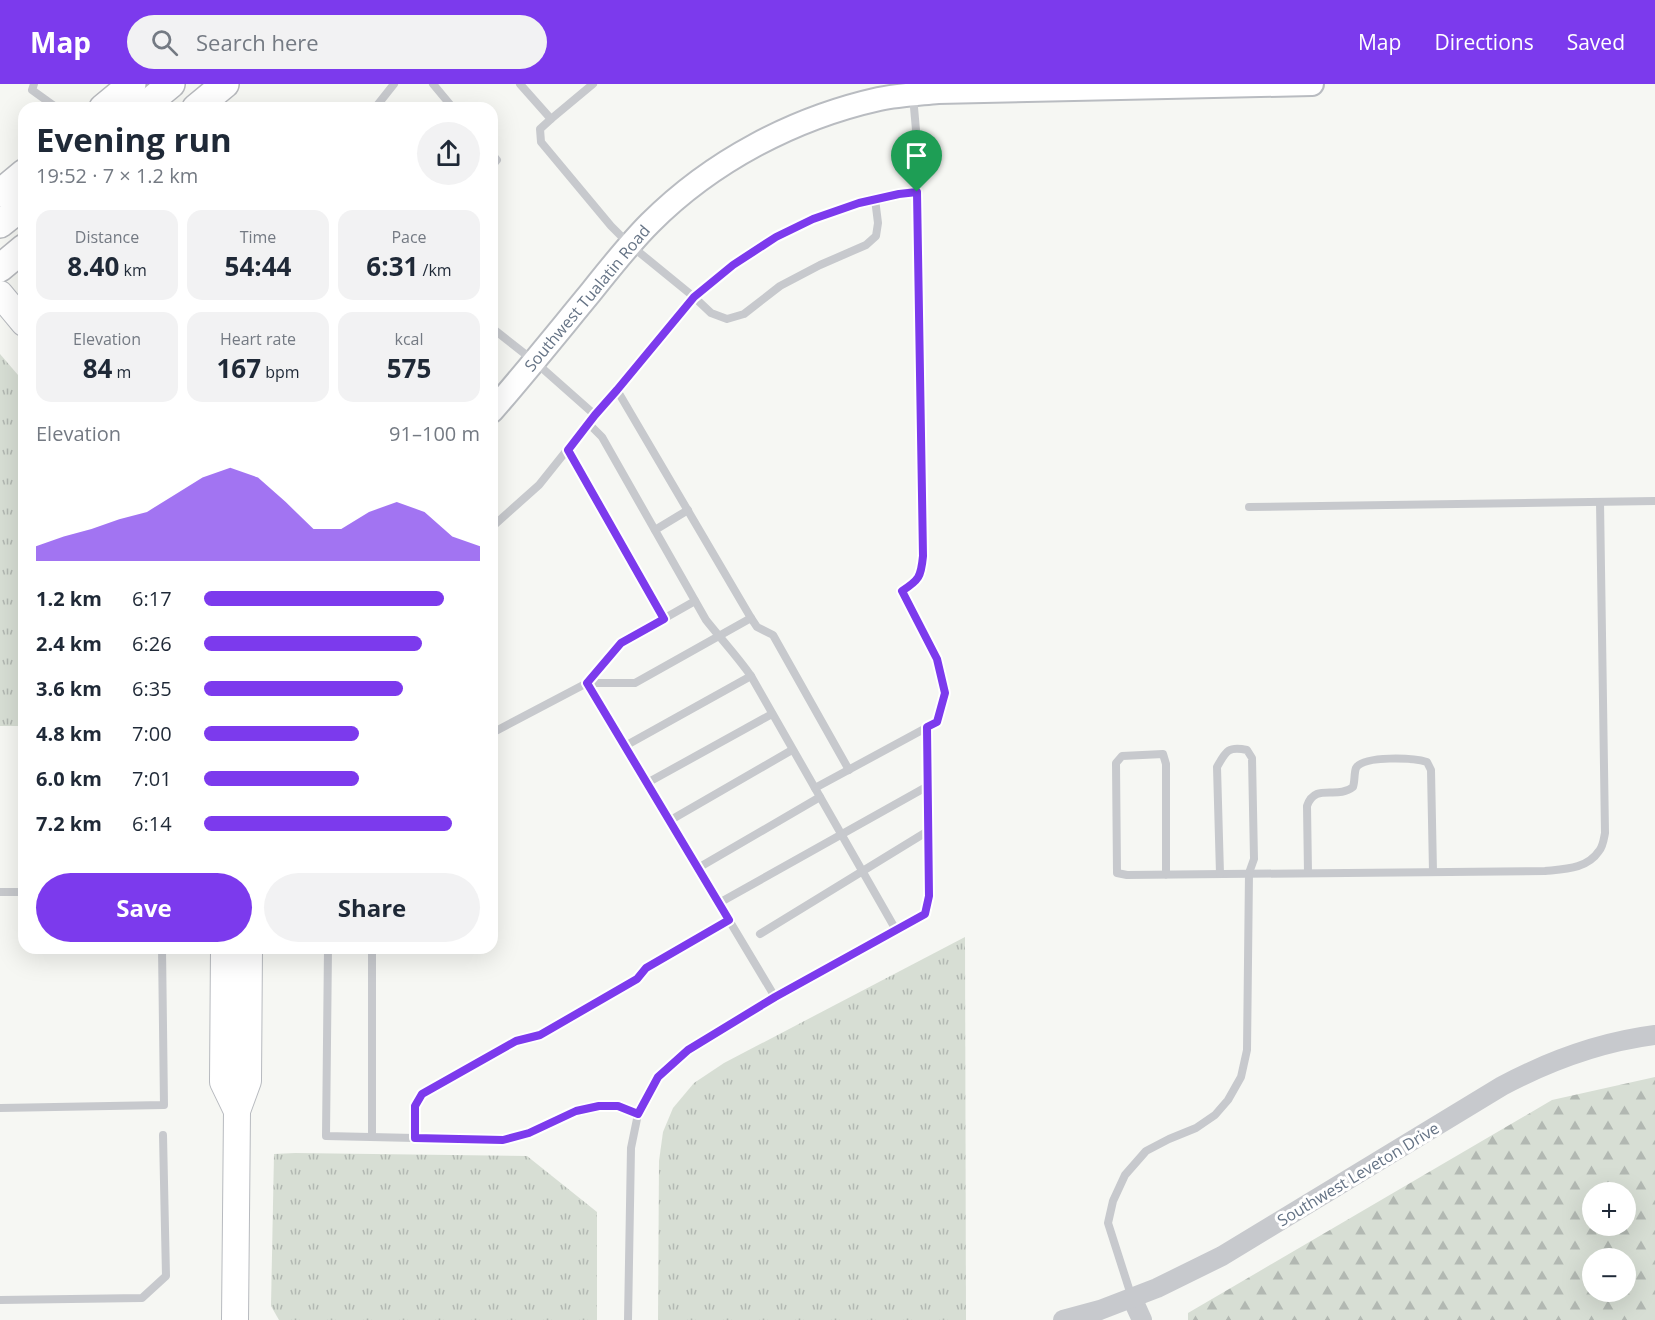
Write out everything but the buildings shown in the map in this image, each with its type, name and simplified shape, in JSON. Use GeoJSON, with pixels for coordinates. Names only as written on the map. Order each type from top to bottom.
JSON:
{"type":"FeatureCollection","features":[{"type":"Feature","properties":{"kind":"highway"},"geometry":{"type":"LineString","coordinates":[[110,102],[132,84]]}},
{"type":"Feature","properties":{"kind":"highway"},"geometry":{"type":"LineString","coordinates":[[149,102],[171,84]]}},
{"type":"Feature","properties":{"kind":"highway"},"geometry":{"type":"LineString","coordinates":[[203,102],[225,84]]}},
{"type":"Feature","properties":{"kind":"highway"},"geometry":{"type":"LineString","coordinates":[[0,193],[18,178]]}},
{"type":"Feature","properties":{"kind":"highway"},"geometry":{"type":"LineString","coordinates":[[0,225],[18,210]]}},
{"type":"Feature","properties":{"kind":"highway"},"geometry":{"type":"LineString","coordinates":[[0,268],[18,253]]}},
{"type":"Feature","properties":{"kind":"main road","name":"Southwest Tualatin Road"},"geometry":{"type":"LineString","coordinates":[[498,404],[629,244],[651,222],[705,176],[737,155],[817,117],[913,89],[938,92],[1063,86],[1312,84]]}},
{"type":"Feature","properties":{"kind":"main road"},"geometry":{"type":"LineString","coordinates":[[0,294],[18,315]]}},
{"type":"Feature","properties":{"kind":"main road"},"geometry":{"type":"LineString","coordinates":[[224,954],[223,1082],[237,1111]]}},
{"type":"Feature","properties":{"kind":"main road"},"geometry":{"type":"LineString","coordinates":[[235,1320],[237,1111],[248,1081],[249,954]]}},
{"type":"Feature","properties":{"kind":"street","name":"Southwest Leveton Drive"},"geometry":{"type":"LineString","coordinates":[[1063,1320],[1132,1298],[1222,1257],[1502,1086],[1529,1072],[1591,1048],[1655,1035]]}},
{"type":"Feature","properties":{"kind":"street"},"geometry":{"type":"LineString","coordinates":[[1132,1298],[1142,1320]]}},
{"type":"Feature","properties":{"kind":"lane"},"geometry":{"type":"LineString","coordinates":[[34,84],[32,90],[49,102]]}},
{"type":"Feature","properties":{"kind":"lane"},"geometry":{"type":"LineString","coordinates":[[380,102],[394,84]]}},
{"type":"Feature","properties":{"kind":"lane"},"geometry":{"type":"LineString","coordinates":[[433,84],[448,102]]}},
{"type":"Feature","properties":{"kind":"lane"},"geometry":{"type":"LineString","coordinates":[[520,84],[551,119]]}},
{"type":"Feature","properties":{"kind":"lane"},"geometry":{"type":"LineString","coordinates":[[593,84],[582,87],[540,129],[541,142],[629,244],[711,313],[727,319],[744,314],[780,286],[866,245],[876,236],[878,223],[875,199]]}},
{"type":"Feature","properties":{"kind":"lane"},"geometry":{"type":"LineString","coordinates":[[815,788],[937,722],[945,693],[937,659],[902,591],[916,582],[922,569],[923,556],[916,130],[913,89]]}},
{"type":"Feature","properties":{"kind":"lane"},"geometry":{"type":"LineString","coordinates":[[498,522],[539,485],[694,297],[733,265],[776,237],[813,219],[859,203],[917,192]]}},
{"type":"Feature","properties":{"kind":"lane"},"geometry":{"type":"LineString","coordinates":[[498,332],[595,415]]}},
{"type":"Feature","properties":{"kind":"lane"},"geometry":{"type":"LineString","coordinates":[[617,390],[751,618],[757,627],[773,635],[849,770]]}},
{"type":"Feature","properties":{"kind":"lane"},"geometry":{"type":"LineString","coordinates":[[588,423],[602,437],[706,620],[736,654],[751,676],[896,930]]}},
{"type":"Feature","properties":{"kind":"lane"},"geometry":{"type":"LineString","coordinates":[[568,450],[664,619]]}},
{"type":"Feature","properties":{"kind":"lane"},"geometry":{"type":"LineString","coordinates":[[1249,507],[1655,501]]}},
{"type":"Feature","properties":{"kind":"lane"},"geometry":{"type":"LineString","coordinates":[[1166,875],[1166,764],[1163,754],[1122,756],[1116,763],[1117,873],[1166,875],[1545,871],[1586,864],[1600,851],[1605,832],[1600,502]]}},
{"type":"Feature","properties":{"kind":"lane"},"geometry":{"type":"LineString","coordinates":[[655,530],[688,510]]}},
{"type":"Feature","properties":{"kind":"lane"},"geometry":{"type":"LineString","coordinates":[[498,730],[587,683],[621,643],[695,601]]}},
{"type":"Feature","properties":{"kind":"lane"},"geometry":{"type":"LineString","coordinates":[[587,683],[635,683],[751,618]]}},
{"type":"Feature","properties":{"kind":"lane"},"geometry":{"type":"LineString","coordinates":[[624,746],[751,676]]}},
{"type":"Feature","properties":{"kind":"lane"},"geometry":{"type":"LineString","coordinates":[[587,683],[775,997]]}},
{"type":"Feature","properties":{"kind":"lane"},"geometry":{"type":"LineString","coordinates":[[647,783],[772,714]]}},
{"type":"Feature","properties":{"kind":"lane"},"geometry":{"type":"LineString","coordinates":[[628,1320],[631,1148],[638,1114],[658,1077],[688,1050],[775,997],[925,914],[929,896],[927,727]]}},
{"type":"Feature","properties":{"kind":"lane"},"geometry":{"type":"LineString","coordinates":[[1132,1298],[1108,1223],[1113,1201],[1125,1175],[1146,1151],[1196,1128],[1215,1115],[1228,1100],[1241,1077],[1247,1050],[1249,873],[1254,859],[1252,758],[1247,750],[1236,748],[1225,752],[1217,767],[1220,874]]}},
{"type":"Feature","properties":{"kind":"lane"},"geometry":{"type":"LineString","coordinates":[[669,821],[792,750]]}},
{"type":"Feature","properties":{"kind":"lane"},"geometry":{"type":"LineString","coordinates":[[1308,873],[1307,806],[1310,798],[1317,793],[1347,792],[1353,787],[1355,769],[1362,762],[1371,759],[1418,759],[1427,762],[1431,770],[1433,872]]}},
{"type":"Feature","properties":{"kind":"lane"},"geometry":{"type":"LineString","coordinates":[[719,903],[928,786]]}},
{"type":"Feature","properties":{"kind":"lane"},"geometry":{"type":"LineString","coordinates":[[698,868],[820,797]]}},
{"type":"Feature","properties":{"kind":"lane"},"geometry":{"type":"LineString","coordinates":[[760,934],[928,831]]}},
{"type":"Feature","properties":{"kind":"lane"},"geometry":{"type":"LineString","coordinates":[[0,892],[18,892]]}},
{"type":"Feature","properties":{"kind":"lane"},"geometry":{"type":"LineString","coordinates":[[415,1138],[415,1106],[422,1094],[516,1041],[550,1030],[637,979],[646,968],[729,920]]}},
{"type":"Feature","properties":{"kind":"lane"},"geometry":{"type":"LineString","coordinates":[[0,1108],[164,1105],[162,954]]}},
{"type":"Feature","properties":{"kind":"lane"},"geometry":{"type":"LineString","coordinates":[[328,954],[326,1136],[503,1140],[529,1133],[576,1111],[599,1106],[618,1106],[638,1114]]}},
{"type":"Feature","properties":{"kind":"lane"},"geometry":{"type":"LineString","coordinates":[[372,954],[372,1137]]}},
{"type":"Feature","properties":{"kind":"lane"},"geometry":{"type":"LineString","coordinates":[[0,1300],[142,1298],[166,1276],[163,1135]]}},
{"type":"Feature","properties":{"kind":"green space"},"geometry":{"type":"Polygon","coordinates":[[[0,354],[18,375],[18,726],[0,726],[0,354]]]}},
{"type":"Feature","properties":{"kind":"green space"},"geometry":{"type":"Polygon","coordinates":[[[965,937],[966,1320],[658,1320],[659,1161],[663,1132],[673,1108],[694,1083],[724,1063],[965,937]]]}},
{"type":"Feature","properties":{"kind":"green space"},"geometry":{"type":"Polygon","coordinates":[[[1655,1077],[1655,1320],[1188,1320],[1188,1313],[1552,1100],[1655,1077]]]}},
{"type":"Feature","properties":{"kind":"green space"},"geometry":{"type":"Polygon","coordinates":[[[274,1154],[527,1156],[597,1212],[597,1320],[279,1320],[271,1306],[274,1154]]]}},
{"type":"Feature","properties":{"kind":"route"},"geometry":{"type":"LineString","coordinates":[[917,192],[923,556],[922,569],[916,582],[902,591],[937,659],[945,693],[937,722],[927,727],[929,896],[925,914],[775,997],[688,1050],[658,1077],[638,1114],[618,1106],[599,1106],[576,1111],[529,1133],[503,1140],[415,1138],[415,1106],[422,1094],[516,1041],[540,1035],[637,979],[646,968],[729,920],[587,683],[621,643],[664,619],[568,450],[694,297],[733,265],[776,237],[813,219],[859,203],[917,192]]}}]}
